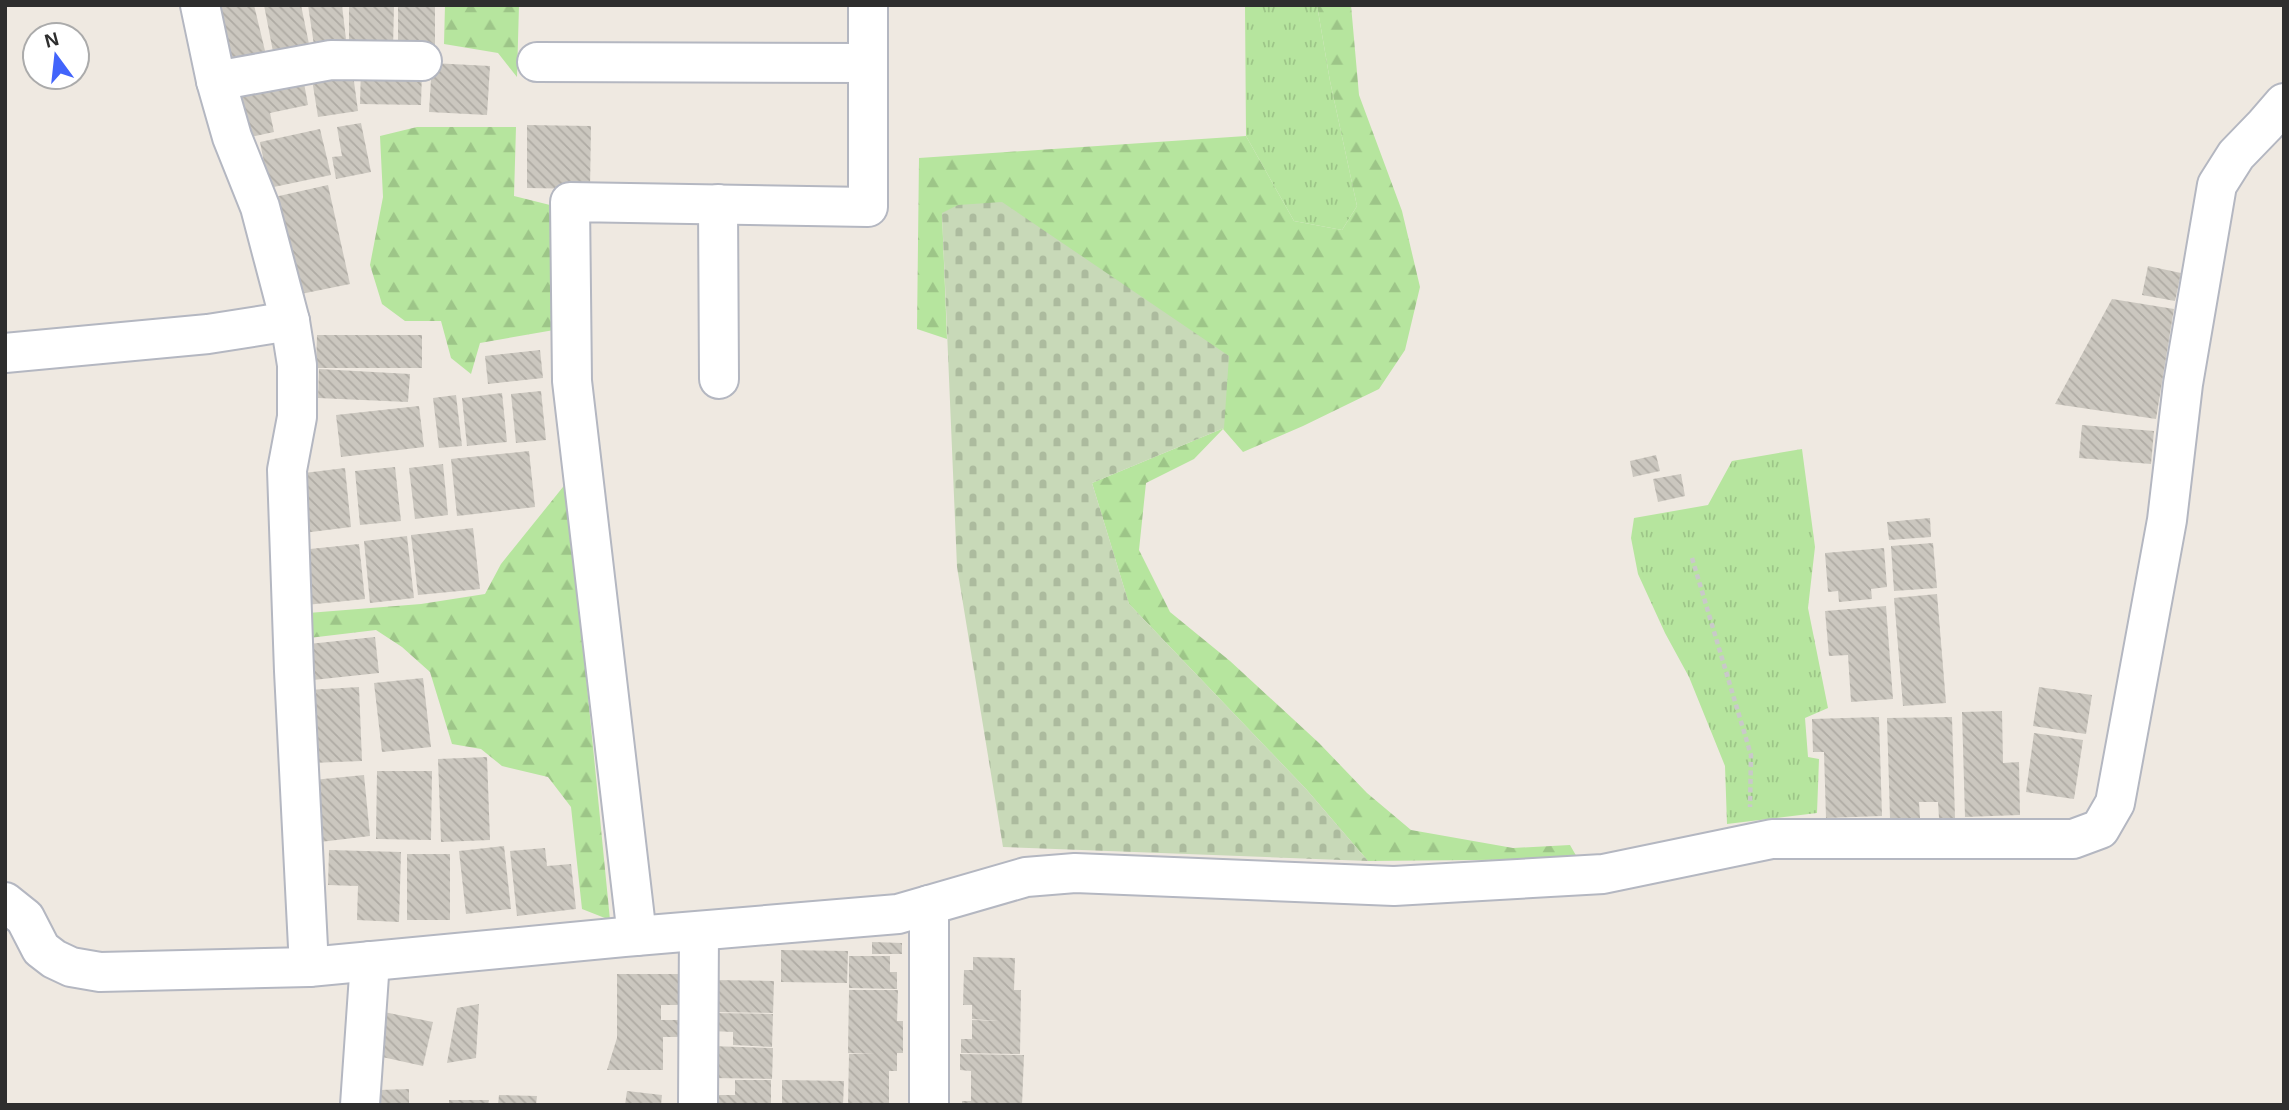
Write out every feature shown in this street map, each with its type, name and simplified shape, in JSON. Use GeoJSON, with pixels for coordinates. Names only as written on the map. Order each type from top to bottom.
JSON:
{"type":"FeatureCollection","features":[{"type":"Feature","properties":{"kind":"street"},"geometry":{"type":"LineString","coordinates":[[200,5],[216,81],[232,136],[260,207],[290,321],[297,365],[297,416],[287,470],[309,967]]}},
{"type":"Feature","properties":{"kind":"street"},"geometry":{"type":"LineString","coordinates":[[637,936],[572,381],[570,202],[868,207],[868,5]]}},
{"type":"Feature","properties":{"kind":"street"},"geometry":{"type":"LineString","coordinates":[[216,81],[331,60],[422,61]]}},
{"type":"Feature","properties":{"kind":"street"},"geometry":{"type":"LineString","coordinates":[[537,62],[869,63]]}},
{"type":"Feature","properties":{"kind":"street"},"geometry":{"type":"LineString","coordinates":[[5,902],[25,918],[41,949],[71,967],[100,972],[309,967],[898,914],[1026,877],[1075,873],[1394,886],[1604,874],[1772,839],[2073,839],[2101,829],[2115,803],[2167,520],[2183,384],[2217,185],[2236,155],[2284,103]]}},
{"type":"Feature","properties":{"kind":"street"},"geometry":{"type":"LineString","coordinates":[[718,204],[719,379]]}},
{"type":"Feature","properties":{"kind":"street"},"geometry":{"type":"LineString","coordinates":[[5,353],[208,334],[290,321]]}},
{"type":"Feature","properties":{"kind":"street"},"geometry":{"type":"LineString","coordinates":[[929,905],[929,1105]]}},
{"type":"Feature","properties":{"kind":"street"},"geometry":{"type":"LineString","coordinates":[[698,1105],[699,931]]}},
{"type":"Feature","properties":{"kind":"street"},"geometry":{"type":"LineString","coordinates":[[360,1105],[370,961]]}},
{"type":"Feature","properties":{"kind":"path"},"geometry":{"type":"LineString","coordinates":[[1692,558],[1751,755],[1749,844]]}},
{"type":"Feature","properties":{"kind":"green space"},"geometry":{"type":"Polygon","coordinates":[[[445,5],[519,5],[517,77],[498,53],[444,44],[445,5]]]}},
{"type":"Feature","properties":{"kind":"green space"},"geometry":{"type":"Polygon","coordinates":[[[1245,5],[1317,5],[1357,206],[1342,230],[1294,221],[1246,136],[1245,5]]]}},
{"type":"Feature","properties":{"kind":"green space"},"geometry":{"type":"Polygon","coordinates":[[[1317,5],[1351,5],[1359,95],[1402,211],[1420,287],[1405,350],[1379,389],[1243,452],[1223,429],[1194,459],[1146,483],[1139,550],[1170,612],[1230,661],[1319,743],[1367,793],[1411,830],[1513,848],[1570,845],[1578,859],[1368,861],[1306,789],[1129,604],[1092,483],[1224,428],[942,213],[947,339],[917,329],[919,158],[1246,136],[1294,221],[1342,230],[1357,206],[1317,5]]]}},
{"type":"Feature","properties":{"kind":"green space"},"geometry":{"type":"Polygon","coordinates":[[[417,127],[516,127],[514,196],[550,205],[554,330],[480,343],[471,374],[451,358],[441,321],[405,321],[382,304],[370,265],[383,197],[380,136],[417,127]]]}},
{"type":"Feature","properties":{"kind":"green space"},"geometry":{"type":"Polygon","coordinates":[[[1002,202],[1229,356],[1224,428],[1092,483],[1129,604],[1306,789],[1368,861],[1003,847],[957,567],[942,213],[958,205],[1002,202]]]}},
{"type":"Feature","properties":{"kind":"green space"},"geometry":{"type":"Polygon","coordinates":[[[1802,449],[1815,547],[1808,608],[1828,708],[1805,718],[1808,757],[1819,759],[1817,813],[1727,824],[1725,766],[1689,677],[1638,574],[1631,538],[1634,518],[1708,505],[1732,461],[1802,449]]]}},
{"type":"Feature","properties":{"kind":"green space"},"geometry":{"type":"Polygon","coordinates":[[[567,482],[610,920],[582,909],[571,807],[548,777],[502,766],[481,749],[452,744],[430,672],[402,647],[376,630],[309,638],[308,613],[421,604],[485,594],[501,564],[567,482]]]}},
{"type":"Feature","properties":{"kind":"building"},"geometry":{"type":"Polygon","coordinates":[[[211,5],[254,5],[266,55],[225,65],[211,5]]]}},
{"type":"Feature","properties":{"kind":"building"},"geometry":{"type":"Polygon","coordinates":[[[264,5],[301,5],[310,49],[274,57],[264,5]]]}},
{"type":"Feature","properties":{"kind":"building"},"geometry":{"type":"Polygon","coordinates":[[[308,5],[342,5],[347,48],[315,52],[308,5]]]}},
{"type":"Feature","properties":{"kind":"building"},"geometry":{"type":"Polygon","coordinates":[[[349,5],[394,5],[393,49],[349,49],[349,5]]]}},
{"type":"Feature","properties":{"kind":"building"},"geometry":{"type":"Polygon","coordinates":[[[398,5],[435,5],[435,50],[398,49],[398,5]]]}},
{"type":"Feature","properties":{"kind":"building"},"geometry":{"type":"Polygon","coordinates":[[[432,63],[490,66],[487,115],[429,112],[432,63]]]}},
{"type":"Feature","properties":{"kind":"building"},"geometry":{"type":"Polygon","coordinates":[[[352,67],[358,111],[318,117],[311,73],[352,67]]]}},
{"type":"Feature","properties":{"kind":"building"},"geometry":{"type":"Polygon","coordinates":[[[361,68],[422,70],[421,105],[360,104],[361,68]]]}},
{"type":"Feature","properties":{"kind":"building"},"geometry":{"type":"Polygon","coordinates":[[[302,72],[308,105],[270,113],[274,132],[246,138],[236,86],[302,72]]]}},
{"type":"Feature","properties":{"kind":"building"},"geometry":{"type":"Polygon","coordinates":[[[361,123],[371,172],[336,179],[332,157],[342,156],[337,127],[361,123]]]}},
{"type":"Feature","properties":{"kind":"building"},"geometry":{"type":"Polygon","coordinates":[[[527,125],[591,126],[590,189],[527,188],[527,125]]]}},
{"type":"Feature","properties":{"kind":"building"},"geometry":{"type":"Polygon","coordinates":[[[320,129],[331,175],[269,188],[260,142],[320,129]]]}},
{"type":"Feature","properties":{"kind":"building"},"geometry":{"type":"Polygon","coordinates":[[[328,185],[350,284],[291,296],[270,198],[328,185]]]}},
{"type":"Feature","properties":{"kind":"building"},"geometry":{"type":"Polygon","coordinates":[[[2148,266],[2181,273],[2175,301],[2142,295],[2148,266]]]}},
{"type":"Feature","properties":{"kind":"building"},"geometry":{"type":"Polygon","coordinates":[[[2112,299],[2174,309],[2156,419],[2055,404],[2112,299]]]}},
{"type":"Feature","properties":{"kind":"building"},"geometry":{"type":"Polygon","coordinates":[[[317,335],[422,335],[422,368],[316,368],[317,335]]]}},
{"type":"Feature","properties":{"kind":"building"},"geometry":{"type":"Polygon","coordinates":[[[540,350],[543,378],[488,384],[485,356],[540,350]]]}},
{"type":"Feature","properties":{"kind":"building"},"geometry":{"type":"Polygon","coordinates":[[[319,369],[410,374],[408,402],[318,398],[319,369]]]}},
{"type":"Feature","properties":{"kind":"building"},"geometry":{"type":"Polygon","coordinates":[[[541,391],[546,440],[516,443],[511,394],[541,391]]]}},
{"type":"Feature","properties":{"kind":"building"},"geometry":{"type":"Polygon","coordinates":[[[502,393],[507,442],[467,446],[462,398],[502,393]]]}},
{"type":"Feature","properties":{"kind":"building"},"geometry":{"type":"Polygon","coordinates":[[[456,395],[462,446],[439,448],[433,398],[456,395]]]}},
{"type":"Feature","properties":{"kind":"building"},"geometry":{"type":"Polygon","coordinates":[[[419,406],[424,447],[341,457],[336,415],[419,406]]]}},
{"type":"Feature","properties":{"kind":"building"},"geometry":{"type":"Polygon","coordinates":[[[2082,425],[2154,431],[2151,464],[2079,458],[2082,425]]]}},
{"type":"Feature","properties":{"kind":"building"},"geometry":{"type":"Polygon","coordinates":[[[529,451],[535,507],[457,516],[451,459],[529,451]]]}},
{"type":"Feature","properties":{"kind":"building"},"geometry":{"type":"Polygon","coordinates":[[[1656,455],[1660,471],[1633,477],[1630,461],[1656,455]]]}},
{"type":"Feature","properties":{"kind":"building"},"geometry":{"type":"Polygon","coordinates":[[[443,464],[448,515],[415,519],[409,468],[443,464]]]}},
{"type":"Feature","properties":{"kind":"building"},"geometry":{"type":"Polygon","coordinates":[[[395,467],[401,521],[360,525],[355,471],[395,467]]]}},
{"type":"Feature","properties":{"kind":"building"},"geometry":{"type":"Polygon","coordinates":[[[345,468],[351,527],[303,533],[296,474],[345,468]]]}},
{"type":"Feature","properties":{"kind":"building"},"geometry":{"type":"Polygon","coordinates":[[[1681,474],[1685,496],[1658,502],[1653,479],[1681,474]]]}},
{"type":"Feature","properties":{"kind":"building"},"geometry":{"type":"Polygon","coordinates":[[[1930,518],[1931,537],[1889,540],[1887,522],[1930,518]]]}},
{"type":"Feature","properties":{"kind":"building"},"geometry":{"type":"Polygon","coordinates":[[[473,528],[480,589],[418,595],[411,535],[473,528]]]}},
{"type":"Feature","properties":{"kind":"building"},"geometry":{"type":"Polygon","coordinates":[[[407,536],[414,598],[370,603],[364,541],[407,536]]]}},
{"type":"Feature","properties":{"kind":"building"},"geometry":{"type":"Polygon","coordinates":[[[1933,543],[1937,588],[1894,591],[1891,546],[1933,543]]]}},
{"type":"Feature","properties":{"kind":"building"},"geometry":{"type":"Polygon","coordinates":[[[359,544],[365,599],[306,605],[300,550],[359,544]]]}},
{"type":"Feature","properties":{"kind":"building"},"geometry":{"type":"Polygon","coordinates":[[[1884,548],[1887,587],[1871,589],[1872,599],[1839,602],[1838,591],[1828,592],[1825,553],[1884,548]]]}},
{"type":"Feature","properties":{"kind":"building"},"geometry":{"type":"Polygon","coordinates":[[[1937,594],[1946,703],[1903,706],[1894,598],[1937,594]]]}},
{"type":"Feature","properties":{"kind":"building"},"geometry":{"type":"Polygon","coordinates":[[[1886,606],[1893,699],[1851,702],[1848,655],[1829,656],[1825,611],[1886,606]]]}},
{"type":"Feature","properties":{"kind":"building"},"geometry":{"type":"Polygon","coordinates":[[[375,637],[379,673],[313,680],[309,644],[375,637]]]}},
{"type":"Feature","properties":{"kind":"building"},"geometry":{"type":"Polygon","coordinates":[[[423,678],[431,747],[382,752],[374,683],[423,678]]]}},
{"type":"Feature","properties":{"kind":"building"},"geometry":{"type":"Polygon","coordinates":[[[359,687],[362,761],[311,763],[308,690],[359,687]]]}},
{"type":"Feature","properties":{"kind":"building"},"geometry":{"type":"Polygon","coordinates":[[[2039,687],[2092,695],[2086,734],[2033,726],[2039,687]]]}},
{"type":"Feature","properties":{"kind":"building"},"geometry":{"type":"Polygon","coordinates":[[[2002,711],[2003,763],[2019,762],[2020,815],[1965,817],[1962,712],[2002,711]]]}},
{"type":"Feature","properties":{"kind":"building"},"geometry":{"type":"Polygon","coordinates":[[[1879,717],[1882,816],[1826,818],[1824,752],[1813,752],[1812,719],[1879,717]]]}},
{"type":"Feature","properties":{"kind":"building"},"geometry":{"type":"Polygon","coordinates":[[[1952,717],[1955,818],[1939,818],[1938,802],[1919,802],[1920,818],[1890,818],[1887,718],[1952,717]]]}},
{"type":"Feature","properties":{"kind":"building"},"geometry":{"type":"Polygon","coordinates":[[[2034,733],[2083,740],[2074,799],[2026,792],[2034,733]]]}},
{"type":"Feature","properties":{"kind":"building"},"geometry":{"type":"Polygon","coordinates":[[[487,757],[490,840],[441,842],[438,759],[487,757]]]}},
{"type":"Feature","properties":{"kind":"building"},"geometry":{"type":"Polygon","coordinates":[[[377,771],[432,771],[431,840],[376,839],[377,771]]]}},
{"type":"Feature","properties":{"kind":"building"},"geometry":{"type":"Polygon","coordinates":[[[364,775],[370,836],[320,842],[313,780],[364,775]]]}},
{"type":"Feature","properties":{"kind":"building"},"geometry":{"type":"Polygon","coordinates":[[[504,846],[511,909],[466,914],[459,851],[504,846]]]}},
{"type":"Feature","properties":{"kind":"building"},"geometry":{"type":"Polygon","coordinates":[[[545,848],[547,866],[571,864],[576,909],[517,916],[510,851],[545,848]]]}},
{"type":"Feature","properties":{"kind":"building"},"geometry":{"type":"Polygon","coordinates":[[[329,850],[401,852],[399,922],[357,920],[358,886],[328,885],[329,850]]]}},
{"type":"Feature","properties":{"kind":"building"},"geometry":{"type":"Polygon","coordinates":[[[407,854],[450,854],[450,920],[407,920],[407,854]]]}},
{"type":"Feature","properties":{"kind":"building"},"geometry":{"type":"Polygon","coordinates":[[[872,942],[902,943],[902,954],[872,954],[872,942]]]}},
{"type":"Feature","properties":{"kind":"building"},"geometry":{"type":"Polygon","coordinates":[[[781,950],[848,951],[847,983],[781,982],[781,950]]]}},
{"type":"Feature","properties":{"kind":"building"},"geometry":{"type":"Polygon","coordinates":[[[849,956],[890,956],[890,972],[897,972],[897,989],[849,988],[849,956]]]}},
{"type":"Feature","properties":{"kind":"building"},"geometry":{"type":"Polygon","coordinates":[[[973,957],[1015,958],[1014,990],[1021,990],[1020,1054],[961,1053],[961,1039],[972,1039],[972,1020],[998,1021],[972,1019],[972,1005],[963,1005],[964,970],[973,970],[973,957]]]}},
{"type":"Feature","properties":{"kind":"building"},"geometry":{"type":"Polygon","coordinates":[[[617,974],[681,974],[681,1005],[661,1005],[661,1020],[681,1020],[680,1037],[663,1037],[663,1070],[607,1070],[617,1038],[617,974]]]}},
{"type":"Feature","properties":{"kind":"building"},"geometry":{"type":"Polygon","coordinates":[[[712,980],[774,981],[773,1013],[711,1012],[712,980]]]}},
{"type":"Feature","properties":{"kind":"building"},"geometry":{"type":"Polygon","coordinates":[[[849,990],[898,990],[897,1021],[903,1021],[903,1053],[897,1053],[897,1071],[889,1071],[889,1105],[848,1105],[849,1054],[875,1054],[848,1053],[849,990]]]}},
{"type":"Feature","properties":{"kind":"building"},"geometry":{"type":"Polygon","coordinates":[[[479,1004],[476,1058],[447,1063],[457,1008],[479,1004]]]}},
{"type":"Feature","properties":{"kind":"building"},"geometry":{"type":"Polygon","coordinates":[[[384,1012],[433,1022],[423,1066],[373,1055],[384,1012]]]}},
{"type":"Feature","properties":{"kind":"building"},"geometry":{"type":"Polygon","coordinates":[[[711,1013],[773,1014],[772,1047],[733,1045],[733,1032],[711,1031],[711,1013]]]}},
{"type":"Feature","properties":{"kind":"building"},"geometry":{"type":"Polygon","coordinates":[[[710,1046],[773,1048],[772,1079],[710,1078],[710,1046]]]}},
{"type":"Feature","properties":{"kind":"building"},"geometry":{"type":"Polygon","coordinates":[[[960,1054],[1024,1055],[1022,1105],[962,1105],[962,1101],[971,1101],[971,1071],[960,1070],[960,1054]]]}},
{"type":"Feature","properties":{"kind":"building"},"geometry":{"type":"Polygon","coordinates":[[[735,1080],[771,1080],[771,1105],[709,1105],[709,1095],[735,1095],[735,1080]]]}},
{"type":"Feature","properties":{"kind":"building"},"geometry":{"type":"Polygon","coordinates":[[[782,1080],[844,1081],[843,1105],[782,1105],[782,1080]]]}},
{"type":"Feature","properties":{"kind":"building"},"geometry":{"type":"Polygon","coordinates":[[[409,1089],[409,1105],[380,1105],[380,1090],[409,1089]]]}},
{"type":"Feature","properties":{"kind":"building"},"geometry":{"type":"Polygon","coordinates":[[[627,1091],[662,1095],[661,1105],[625,1105],[627,1091]]]}},
{"type":"Feature","properties":{"kind":"building"},"geometry":{"type":"Polygon","coordinates":[[[499,1095],[537,1096],[536,1105],[498,1105],[499,1095]]]}},
{"type":"Feature","properties":{"kind":"building"},"geometry":{"type":"Polygon","coordinates":[[[449,1100],[489,1100],[488,1105],[449,1105],[449,1100]]]}}]}
